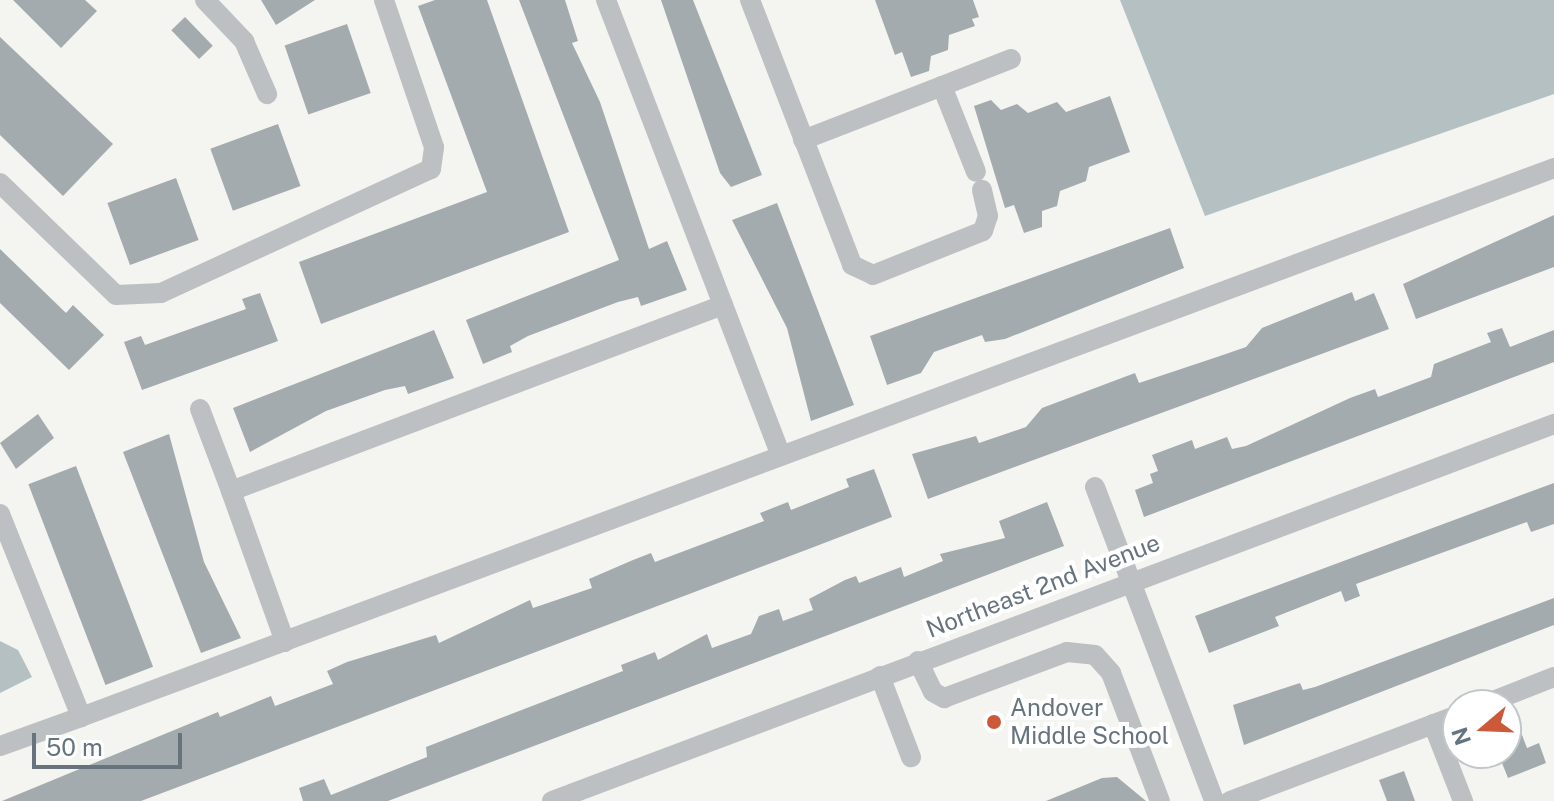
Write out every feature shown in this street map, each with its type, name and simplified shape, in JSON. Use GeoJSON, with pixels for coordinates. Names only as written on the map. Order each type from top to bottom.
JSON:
{"type":"FeatureCollection","features":[{"type":"Feature","properties":{"kind":"street"},"geometry":{"type":"LineString","coordinates":[[205,0],[244,41],[267,94]]}},
{"type":"Feature","properties":{"kind":"street"},"geometry":{"type":"LineString","coordinates":[[0,183],[73,260],[116,295],[161,293],[431,169],[434,147],[384,0]]}},
{"type":"Feature","properties":{"kind":"street"},"geometry":{"type":"LineString","coordinates":[[606,0],[781,456]]}},
{"type":"Feature","properties":{"kind":"street"},"geometry":{"type":"LineString","coordinates":[[750,0],[852,265],[873,275],[983,231],[988,216],[979,181],[942,86]]}},
{"type":"Feature","properties":{"kind":"street"},"geometry":{"type":"LineString","coordinates":[[803,140],[1011,59]]}},
{"type":"Feature","properties":{"kind":"street"},"geometry":{"type":"LineString","coordinates":[[0,746],[1554,168]]}},
{"type":"Feature","properties":{"kind":"street"},"geometry":{"type":"LineString","coordinates":[[231,491],[723,305]]}},
{"type":"Feature","properties":{"kind":"street"},"geometry":{"type":"LineString","coordinates":[[200,409],[285,642]]}},
{"type":"Feature","properties":{"kind":"street","name":"Northeast 2nd Avenue"},"geometry":{"type":"LineString","coordinates":[[554,801],[1131,580],[1554,424]]}},
{"type":"Feature","properties":{"kind":"street"},"geometry":{"type":"LineString","coordinates":[[1095,487],[1214,801]]}},
{"type":"Feature","properties":{"kind":"street"},"geometry":{"type":"LineString","coordinates":[[0,514],[81,717]]}},
{"type":"Feature","properties":{"kind":"street"},"geometry":{"type":"LineString","coordinates":[[918,661],[933,692],[944,698],[1067,652],[1095,655],[1111,673],[1160,801]]}},
{"type":"Feature","properties":{"kind":"street"},"geometry":{"type":"LineString","coordinates":[[880,676],[911,757]]}},
{"type":"Feature","properties":{"kind":"street"},"geometry":{"type":"LineString","coordinates":[[1522,690],[1554,677]]}},
{"type":"Feature","properties":{"kind":"street"},"geometry":{"type":"LineString","coordinates":[[1230,801],[1442,721]]}},
{"type":"Feature","properties":{"kind":"street"},"geometry":{"type":"LineString","coordinates":[[1433,724],[1463,801]]}},
{"type":"Feature","properties":{"kind":"shaded area"},"geometry":{"type":"Polygon","coordinates":[[[1120,0],[1554,0],[1554,94],[1205,216],[1120,0]]]}},
{"type":"Feature","properties":{"kind":"shaded area"},"geometry":{"type":"Polygon","coordinates":[[[0,641],[18,650],[32,677],[0,693],[0,641]]]}},
{"type":"Feature","properties":{"kind":"building"},"geometry":{"type":"Polygon","coordinates":[[[13,0],[85,0],[97,11],[61,48],[13,0]]]}},
{"type":"Feature","properties":{"kind":"building"},"geometry":{"type":"Polygon","coordinates":[[[261,0],[315,0],[276,25],[261,0]]]}},
{"type":"Feature","properties":{"kind":"building"},"geometry":{"type":"Polygon","coordinates":[[[435,0],[487,0],[569,232],[321,324],[299,262],[487,192],[418,6],[435,0]]]}},
{"type":"Feature","properties":{"kind":"building"},"geometry":{"type":"Polygon","coordinates":[[[519,0],[565,0],[578,41],[572,43],[600,102],[649,249],[667,241],[687,290],[641,306],[638,297],[618,302],[528,336],[510,346],[512,352],[483,364],[466,320],[619,260],[519,0]]]}},
{"type":"Feature","properties":{"kind":"building"},"geometry":{"type":"Polygon","coordinates":[[[661,0],[693,0],[762,175],[731,187],[720,173],[661,0]]]}},
{"type":"Feature","properties":{"kind":"building"},"geometry":{"type":"Polygon","coordinates":[[[875,0],[973,0],[979,17],[972,19],[975,26],[949,35],[948,50],[931,56],[929,71],[911,77],[902,52],[895,55],[875,0]]]}},
{"type":"Feature","properties":{"kind":"building"},"geometry":{"type":"Polygon","coordinates":[[[185,17],[213,46],[199,59],[171,30],[185,17]]]}},
{"type":"Feature","properties":{"kind":"building"},"geometry":{"type":"Polygon","coordinates":[[[347,24],[371,93],[308,115],[285,45],[347,24]]]}},
{"type":"Feature","properties":{"kind":"building"},"geometry":{"type":"Polygon","coordinates":[[[0,37],[113,144],[63,196],[0,135],[0,37]]]}},
{"type":"Feature","properties":{"kind":"building"},"geometry":{"type":"Polygon","coordinates":[[[1110,96],[1130,152],[1089,167],[1086,181],[1060,191],[1057,206],[1042,211],[1042,227],[1024,233],[1014,205],[1005,208],[974,106],[991,100],[1001,110],[1017,104],[1028,113],[1057,102],[1066,112],[1110,96]]]}},
{"type":"Feature","properties":{"kind":"building"},"geometry":{"type":"Polygon","coordinates":[[[278,124],[301,186],[233,211],[210,149],[278,124]]]}},
{"type":"Feature","properties":{"kind":"building"},"geometry":{"type":"Polygon","coordinates":[[[176,178],[199,240],[130,265],[107,203],[176,178]]]}},
{"type":"Feature","properties":{"kind":"building"},"geometry":{"type":"Polygon","coordinates":[[[777,203],[854,405],[811,421],[787,328],[732,220],[777,203]]]}},
{"type":"Feature","properties":{"kind":"building"},"geometry":{"type":"Polygon","coordinates":[[[1554,215],[1554,267],[1416,319],[1403,284],[1554,215]]]}},
{"type":"Feature","properties":{"kind":"building"},"geometry":{"type":"Polygon","coordinates":[[[1170,228],[1184,268],[1005,339],[985,342],[982,335],[934,352],[921,373],[887,385],[870,336],[1170,228]]]}},
{"type":"Feature","properties":{"kind":"building"},"geometry":{"type":"Polygon","coordinates":[[[0,249],[66,313],[73,305],[104,335],[69,370],[0,303],[0,249]]]}},
{"type":"Feature","properties":{"kind":"building"},"geometry":{"type":"Polygon","coordinates":[[[1352,292],[1355,301],[1374,293],[1389,329],[928,499],[912,454],[976,436],[979,443],[1026,427],[1042,408],[1135,373],[1139,383],[1246,347],[1262,328],[1352,292]]]}},
{"type":"Feature","properties":{"kind":"building"},"geometry":{"type":"Polygon","coordinates":[[[260,293],[278,341],[142,390],[124,342],[141,336],[145,345],[246,309],[242,299],[260,293]]]}},
{"type":"Feature","properties":{"kind":"building"},"geometry":{"type":"Polygon","coordinates":[[[1502,328],[1510,347],[1554,330],[1554,362],[1144,517],[1135,490],[1153,483],[1150,474],[1158,471],[1152,455],[1192,440],[1195,449],[1227,437],[1232,449],[1246,446],[1350,398],[1375,389],[1378,397],[1431,377],[1434,364],[1491,342],[1487,333],[1502,328]]]}},
{"type":"Feature","properties":{"kind":"building"},"geometry":{"type":"Polygon","coordinates":[[[434,330],[454,378],[408,394],[405,386],[385,390],[326,411],[250,452],[233,408],[434,330]]]}},
{"type":"Feature","properties":{"kind":"building"},"geometry":{"type":"Polygon","coordinates":[[[38,414],[54,438],[16,469],[0,443],[38,414]]]}},
{"type":"Feature","properties":{"kind":"building"},"geometry":{"type":"Polygon","coordinates":[[[169,434],[204,562],[241,638],[201,653],[123,452],[169,434]]]}},
{"type":"Feature","properties":{"kind":"building"},"geometry":{"type":"Polygon","coordinates":[[[76,466],[153,667],[105,685],[28,484],[76,466]]]}},
{"type":"Feature","properties":{"kind":"building"},"geometry":{"type":"Polygon","coordinates":[[[874,469],[892,517],[806,550],[141,801],[2,801],[218,712],[220,717],[271,696],[275,706],[333,684],[327,671],[347,662],[436,635],[439,643],[530,600],[533,608],[592,588],[589,579],[633,560],[651,553],[655,562],[764,521],[760,513],[788,502],[791,510],[849,487],[846,479],[874,469]]]}},
{"type":"Feature","properties":{"kind":"building"},"geometry":{"type":"Polygon","coordinates":[[[1554,483],[1554,524],[1531,532],[1527,522],[1356,584],[1360,596],[1345,602],[1341,591],[1275,617],[1279,626],[1209,653],[1195,616],[1554,483]]]}},
{"type":"Feature","properties":{"kind":"building"},"geometry":{"type":"Polygon","coordinates":[[[1047,502],[1064,546],[388,801],[303,801],[299,788],[324,779],[331,795],[427,757],[426,747],[623,671],[621,665],[655,652],[658,660],[707,634],[712,648],[751,634],[759,616],[779,609],[783,621],[813,610],[809,599],[845,580],[856,576],[859,583],[901,567],[904,577],[943,561],[940,554],[1005,538],[999,521],[1047,502]]]}},
{"type":"Feature","properties":{"kind":"building"},"geometry":{"type":"Polygon","coordinates":[[[1554,598],[1554,625],[1244,745],[1233,705],[1300,683],[1303,690],[1315,687],[1554,598]]]}},
{"type":"Feature","properties":{"kind":"building"},"geometry":{"type":"Polygon","coordinates":[[[1522,735],[1527,748],[1539,743],[1546,763],[1508,778],[1504,769],[1522,769],[1522,735]]]}},
{"type":"Feature","properties":{"kind":"building"},"geometry":{"type":"Polygon","coordinates":[[[1404,771],[1415,801],[1387,801],[1379,780],[1404,771]]]}},
{"type":"Feature","properties":{"kind":"building"},"geometry":{"type":"Polygon","coordinates":[[[1117,777],[1146,801],[1046,801],[1102,778],[1117,777]]]}},
{"type":"Feature","properties":{"kind":"place","name":"Andover Middle School"},"geometry":{"type":"Point","coordinates":[994,722]}}]}
